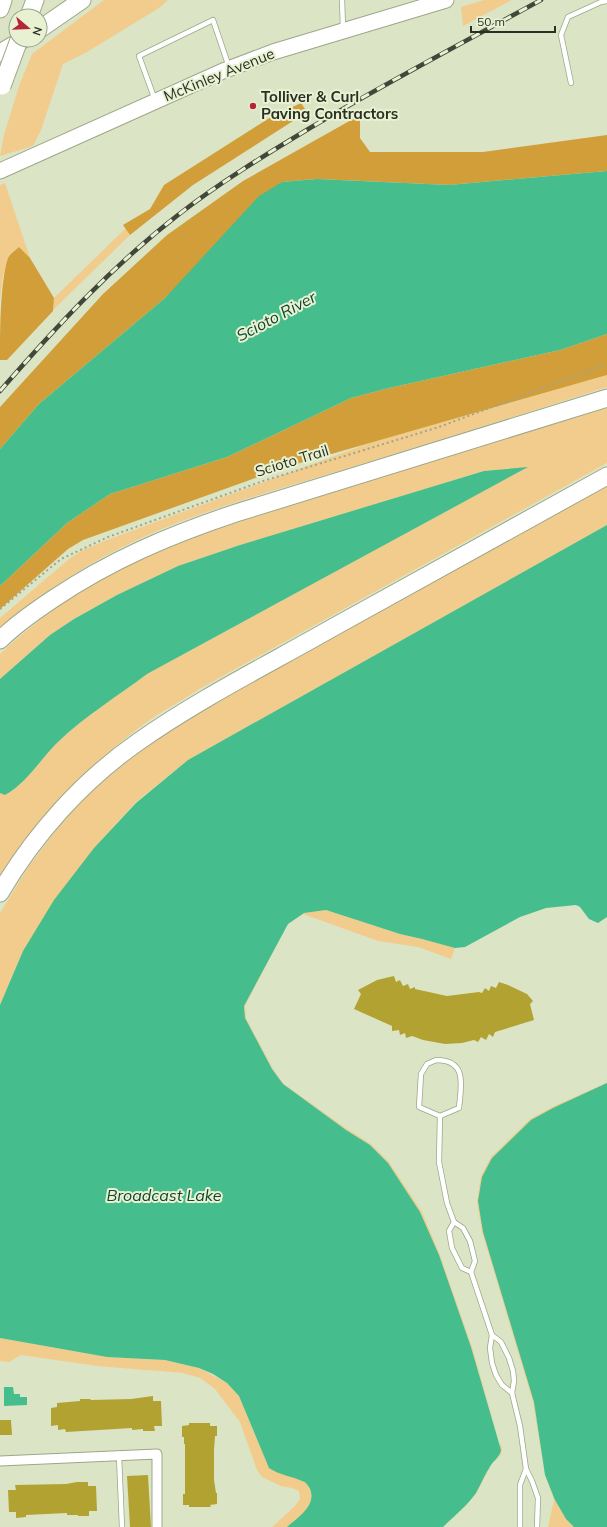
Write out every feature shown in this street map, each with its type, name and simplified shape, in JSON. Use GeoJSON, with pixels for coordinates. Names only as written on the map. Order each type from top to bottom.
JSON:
{"type":"FeatureCollection","features":[{"type":"Feature","properties":{"kind":"highway"},"geometry":{"type":"LineString","coordinates":[[0,9],[3,0]]}},
{"type":"Feature","properties":{"kind":"highway"},"geometry":{"type":"LineString","coordinates":[[48,23],[82,0]]}},
{"type":"Feature","properties":{"kind":"highway"},"geometry":{"type":"LineString","coordinates":[[1,89],[18,48]]}},
{"type":"Feature","properties":{"kind":"highway"},"geometry":{"type":"LineString","coordinates":[[0,640],[37,610],[74,584],[125,556],[191,528],[607,398]]}},
{"type":"Feature","properties":{"kind":"highway"},"geometry":{"type":"LineString","coordinates":[[0,893],[14,868],[55,817],[94,777],[136,743],[249,674],[607,476]]}},
{"type":"Feature","properties":{"kind":"main road","name":"McKinley Avenue"},"geometry":{"type":"LineString","coordinates":[[0,171],[230,68],[273,52],[446,0]]}},
{"type":"Feature","properties":{"kind":"street"},"geometry":{"type":"LineString","coordinates":[[0,1461],[158,1454],[157,1527]]}},
{"type":"Feature","properties":{"kind":"lane"},"geometry":{"type":"LineString","coordinates":[[342,0],[343,31]]}},
{"type":"Feature","properties":{"kind":"lane"},"geometry":{"type":"LineString","coordinates":[[571,83],[561,34],[568,17],[601,2],[607,1]]}},
{"type":"Feature","properties":{"kind":"lane"},"geometry":{"type":"LineString","coordinates":[[155,101],[139,56],[213,20],[230,68]]}},
{"type":"Feature","properties":{"kind":"lane"},"geometry":{"type":"LineString","coordinates":[[436,1060],[444,1060],[455,1064],[460,1073],[461,1088],[459,1108],[440,1116],[419,1107],[421,1074],[427,1064],[436,1060]]}},
{"type":"Feature","properties":{"kind":"lane"},"geometry":{"type":"LineString","coordinates":[[440,1116],[439,1162],[442,1183],[454,1222],[463,1228],[470,1241],[475,1261],[472,1272],[492,1335],[490,1348],[494,1369],[502,1385],[512,1393]]}},
{"type":"Feature","properties":{"kind":"lane"},"geometry":{"type":"LineString","coordinates":[[454,1222],[449,1231],[452,1248],[462,1268],[472,1272]]}},
{"type":"Feature","properties":{"kind":"lane"},"geometry":{"type":"LineString","coordinates":[[492,1335],[501,1342],[513,1370],[514,1381],[512,1393],[520,1426],[526,1469],[538,1498],[537,1527]]}},
{"type":"Feature","properties":{"kind":"lane"},"geometry":{"type":"LineString","coordinates":[[119,1456],[122,1527]]}},
{"type":"Feature","properties":{"kind":"lane"},"geometry":{"type":"LineString","coordinates":[[520,1527],[520,1485],[526,1469]]}},
{"type":"Feature","properties":{"kind":"path","name":"Scioto Trail"},"geometry":{"type":"LineString","coordinates":[[0,609],[61,559],[108,537],[263,481],[440,427],[607,364]]}},
{"type":"Feature","properties":{"kind":"shaded area"},"geometry":{"type":"Polygon","coordinates":[[[104,0],[168,0],[159,8],[87,52],[63,64],[41,130],[33,146],[0,156],[4,135],[19,86],[32,54],[40,48],[48,48],[48,42],[104,0]]]}},
{"type":"Feature","properties":{"kind":"shaded area"},"geometry":{"type":"Polygon","coordinates":[[[484,0],[512,0],[463,26],[461,7],[484,0]]]}},
{"type":"Feature","properties":{"kind":"shaded area"},"geometry":{"type":"Polygon","coordinates":[[[301,103],[307,112],[193,185],[130,235],[123,225],[150,209],[164,185],[271,117],[301,103]]]}},
{"type":"Feature","properties":{"kind":"shaded area"},"geometry":{"type":"Polygon","coordinates":[[[360,115],[360,138],[370,152],[483,152],[607,135],[607,171],[449,185],[317,179],[282,182],[165,298],[39,404],[0,449],[0,407],[103,294],[167,235],[243,181],[360,115]]]}},
{"type":"Feature","properties":{"kind":"shaded area"},"geometry":{"type":"Polygon","coordinates":[[[5,183],[30,258],[19,248],[3,276],[0,300],[0,185],[5,183]]]}},
{"type":"Feature","properties":{"kind":"shaded area"},"geometry":{"type":"Polygon","coordinates":[[[126,228],[130,235],[53,310],[54,298],[126,228]]]}},
{"type":"Feature","properties":{"kind":"shaded area"},"geometry":{"type":"Polygon","coordinates":[[[19,247],[30,258],[54,298],[53,311],[7,360],[0,360],[1,308],[5,269],[8,258],[19,247]]]}},
{"type":"Feature","properties":{"kind":"shaded area"},"geometry":{"type":"Polygon","coordinates":[[[607,334],[607,375],[286,467],[83,540],[68,549],[0,609],[0,586],[67,523],[110,494],[227,457],[351,398],[389,388],[560,350],[607,334]]]}},
{"type":"Feature","properties":{"kind":"shaded area"},"geometry":{"type":"Polygon","coordinates":[[[607,375],[607,387],[246,499],[162,529],[113,552],[65,579],[0,628],[0,618],[69,559],[81,551],[107,540],[372,442],[607,375]]]}},
{"type":"Feature","properties":{"kind":"shaded area"},"geometry":{"type":"Polygon","coordinates":[[[607,408],[607,463],[201,688],[151,719],[103,757],[64,793],[30,833],[0,877],[0,793],[5,795],[20,784],[52,748],[79,723],[147,674],[526,468],[484,471],[240,545],[178,566],[117,595],[74,619],[50,635],[0,679],[0,654],[35,624],[93,584],[155,553],[175,545],[321,496],[607,408]]]}},
{"type":"Feature","properties":{"kind":"shaded area"},"geometry":{"type":"Polygon","coordinates":[[[607,485],[607,525],[188,760],[136,802],[94,848],[23,951],[0,1005],[0,913],[29,866],[57,829],[86,796],[143,748],[196,712],[607,485]]]}},
{"type":"Feature","properties":{"kind":"shaded area"},"geometry":{"type":"Polygon","coordinates":[[[326,910],[400,934],[455,948],[451,959],[418,947],[378,941],[303,914],[288,924],[303,913],[326,910]]]}},
{"type":"Feature","properties":{"kind":"shaded area"},"geometry":{"type":"Polygon","coordinates":[[[288,924],[245,1006],[246,1018],[273,1069],[284,1084],[347,1129],[371,1144],[389,1162],[422,1212],[440,1255],[472,1347],[500,1443],[471,1347],[439,1255],[420,1212],[388,1163],[370,1145],[346,1130],[283,1084],[272,1069],[245,1018],[244,1006],[288,924]]]}},
{"type":"Feature","properties":{"kind":"shaded area"},"geometry":{"type":"Polygon","coordinates":[[[607,1081],[605,1085],[553,1108],[531,1120],[492,1158],[483,1232],[534,1402],[545,1475],[533,1402],[482,1232],[477,1201],[481,1176],[491,1157],[530,1119],[552,1107],[604,1084],[607,1081]]]}},
{"type":"Feature","properties":{"kind":"shaded area"},"geometry":{"type":"Polygon","coordinates":[[[0,1338],[107,1357],[165,1360],[199,1368],[227,1383],[239,1396],[266,1461],[308,1484],[311,1493],[311,1501],[306,1511],[287,1527],[272,1527],[294,1507],[300,1499],[299,1491],[281,1486],[262,1477],[257,1470],[240,1422],[215,1389],[200,1378],[183,1373],[97,1366],[21,1355],[9,1362],[0,1361],[0,1338]]]}},
{"type":"Feature","properties":{"kind":"shaded area"},"geometry":{"type":"Polygon","coordinates":[[[500,1443],[502,1448],[501,1455],[492,1463],[500,1455],[500,1443]]]}},
{"type":"Feature","properties":{"kind":"shaded area"},"geometry":{"type":"Polygon","coordinates":[[[492,1463],[477,1492],[471,1500],[492,1463]]]}},
{"type":"Feature","properties":{"kind":"shaded area"},"geometry":{"type":"Polygon","coordinates":[[[545,1475],[555,1500],[566,1519],[574,1527],[548,1527],[554,1500],[545,1475]]]}},
{"type":"Feature","properties":{"kind":"water","name":"Scioto River"},"geometry":{"type":"Polygon","coordinates":[[[607,171],[607,334],[560,350],[389,388],[351,398],[227,457],[110,494],[67,523],[0,586],[0,449],[39,404],[165,298],[259,196],[282,182],[317,179],[449,185],[607,171]]]}},
{"type":"Feature","properties":{"kind":"water"},"geometry":{"type":"Polygon","coordinates":[[[528,467],[147,674],[69,732],[13,790],[5,795],[0,793],[0,679],[50,635],[74,619],[117,595],[178,566],[240,545],[484,471],[528,467]]]}},
{"type":"Feature","properties":{"kind":"water","name":"Broadcast Lake"},"geometry":{"type":"Polygon","coordinates":[[[607,525],[607,917],[598,923],[589,919],[580,907],[576,905],[546,908],[520,917],[465,947],[455,948],[400,934],[326,910],[304,913],[288,924],[244,1006],[245,1018],[272,1069],[283,1084],[346,1130],[370,1145],[388,1163],[420,1212],[439,1255],[471,1347],[501,1450],[489,1468],[476,1493],[465,1507],[443,1527],[287,1527],[305,1511],[311,1501],[310,1489],[303,1481],[269,1468],[239,1396],[227,1383],[213,1374],[199,1368],[165,1360],[107,1357],[0,1338],[0,1005],[23,951],[54,900],[94,848],[136,803],[188,760],[607,525]]]}},
{"type":"Feature","properties":{"kind":"water"},"geometry":{"type":"Polygon","coordinates":[[[607,1083],[607,1527],[574,1527],[566,1519],[555,1500],[545,1475],[534,1402],[483,1232],[478,1201],[482,1177],[492,1158],[531,1120],[607,1083]]]}},
{"type":"Feature","properties":{"kind":"water"},"geometry":{"type":"Polygon","coordinates":[[[4,1387],[13,1387],[14,1394],[20,1394],[20,1397],[27,1397],[27,1405],[4,1406],[4,1387]]]}},
{"type":"Feature","properties":{"kind":"building"},"geometry":{"type":"Polygon","coordinates":[[[394,976],[396,982],[400,980],[403,986],[408,984],[410,989],[415,987],[415,989],[447,996],[479,992],[482,993],[485,988],[489,991],[491,986],[496,988],[499,982],[527,994],[533,1001],[530,1004],[534,1020],[495,1032],[493,1037],[489,1034],[486,1040],[481,1037],[478,1042],[474,1040],[462,1043],[445,1044],[423,1040],[412,1036],[406,1038],[405,1033],[400,1035],[399,1030],[392,1031],[392,1026],[354,1009],[361,994],[358,990],[377,980],[394,976]]]}},
{"type":"Feature","properties":{"kind":"building"},"geometry":{"type":"Polygon","coordinates":[[[153,1396],[153,1401],[161,1401],[162,1426],[154,1426],[155,1431],[143,1431],[143,1429],[132,1430],[132,1428],[66,1432],[65,1429],[58,1430],[58,1425],[51,1426],[51,1408],[57,1407],[57,1403],[80,1401],[80,1399],[131,1399],[153,1396]]]}},
{"type":"Feature","properties":{"kind":"building"},"geometry":{"type":"Polygon","coordinates":[[[0,1420],[11,1420],[12,1435],[0,1435],[0,1420]]]}},
{"type":"Feature","properties":{"kind":"building"},"geometry":{"type":"Polygon","coordinates":[[[189,1423],[210,1423],[210,1426],[217,1426],[217,1436],[215,1436],[214,1450],[214,1480],[217,1493],[217,1504],[210,1505],[211,1507],[189,1507],[189,1505],[183,1505],[183,1494],[185,1494],[185,1444],[184,1437],[182,1437],[182,1426],[189,1425],[189,1423]]]}},
{"type":"Feature","properties":{"kind":"building"},"geometry":{"type":"Polygon","coordinates":[[[148,1475],[151,1527],[130,1527],[127,1476],[148,1475]]]}},
{"type":"Feature","properties":{"kind":"building"},"geometry":{"type":"Polygon","coordinates":[[[88,1482],[88,1486],[96,1486],[97,1511],[89,1511],[89,1516],[67,1515],[67,1513],[26,1515],[26,1517],[16,1518],[16,1512],[9,1512],[8,1490],[16,1490],[15,1485],[66,1484],[88,1482]]]}},
{"type":"Feature","properties":{"kind":"railway"},"geometry":{"type":"LineString","coordinates":[[0,391],[84,299],[153,235],[194,203],[276,148],[339,111],[541,0]]}},
{"type":"Feature","properties":{"kind":"place","name":"Tolliver & Curl Paving Contractors"},"geometry":{"type":"Point","coordinates":[253,106]}}]}
